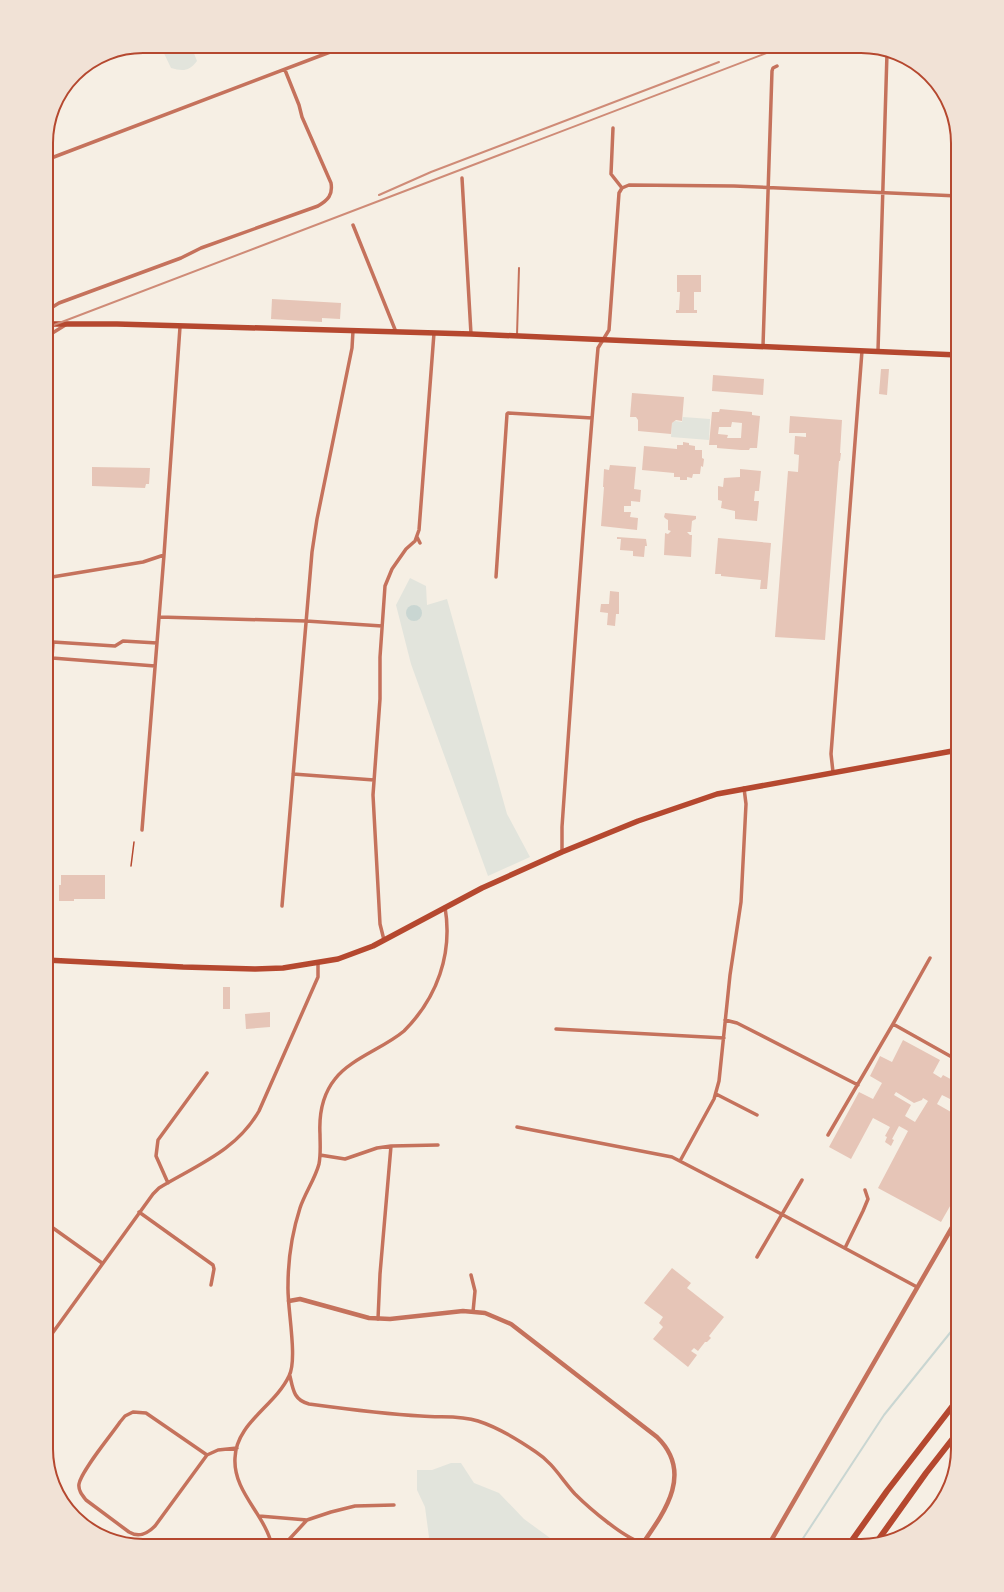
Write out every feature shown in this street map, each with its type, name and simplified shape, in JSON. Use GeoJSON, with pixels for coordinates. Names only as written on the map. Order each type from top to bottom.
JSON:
{"type":"FeatureCollection","features":[{"type":"Feature","properties":{"kind":"highway"},"geometry":{"type":"LineString","coordinates":[[853,1539],[895,1479],[951,1408]]}},
{"type":"Feature","properties":{"kind":"highway"},"geometry":{"type":"LineString","coordinates":[[881,1537],[951,1441]]}},
{"type":"Feature","properties":{"kind":"main road"},"geometry":{"type":"LineString","coordinates":[[53,324],[471,334],[951,355]]}},
{"type":"Feature","properties":{"kind":"main road"},"geometry":{"type":"LineString","coordinates":[[53,960],[177,967],[255,969],[283,968],[318,963],[359,952],[482,888],[562,852],[638,821],[717,794],[951,751]]}},
{"type":"Feature","properties":{"kind":"street"},"geometry":{"type":"LineString","coordinates":[[53,157],[329,53]]}},
{"type":"Feature","properties":{"kind":"street"},"geometry":{"type":"LineString","coordinates":[[878,351],[887,57]]}},
{"type":"Feature","properties":{"kind":"street"},"geometry":{"type":"LineString","coordinates":[[763,346],[772,71],[773,68],[777,66]]}},
{"type":"Feature","properties":{"kind":"street"},"geometry":{"type":"LineString","coordinates":[[53,307],[59,303],[181,258],[201,248],[318,206],[325,202],[330,196],[332,187],[329,175],[302,117],[299,105],[285,70]]}},
{"type":"Feature","properties":{"kind":"street"},"geometry":{"type":"LineString","coordinates":[[613,128],[611,174],[622,188]]}},
{"type":"Feature","properties":{"kind":"street"},"geometry":{"type":"LineString","coordinates":[[462,178],[471,334]]}},
{"type":"Feature","properties":{"kind":"street"},"geometry":{"type":"LineString","coordinates":[[562,852],[565,773],[575,651],[583,522],[598,348],[609,330],[618,197],[622,188],[629,185],[767,188],[951,196]]}},
{"type":"Feature","properties":{"kind":"street"},"geometry":{"type":"LineString","coordinates":[[353,225],[396,332]]}},
{"type":"Feature","properties":{"kind":"street"},"geometry":{"type":"LineString","coordinates":[[53,333],[68,324]]}},
{"type":"Feature","properties":{"kind":"street"},"geometry":{"type":"LineString","coordinates":[[142,830],[164,555],[180,327]]}},
{"type":"Feature","properties":{"kind":"street"},"geometry":{"type":"LineString","coordinates":[[282,906],[312,552],[317,519],[350,355],[353,331]]}},
{"type":"Feature","properties":{"kind":"street"},"geometry":{"type":"LineString","coordinates":[[384,940],[380,924],[374,780],[380,699],[382,626],[386,580],[392,569],[417,537],[419,530],[434,333]]}},
{"type":"Feature","properties":{"kind":"street"},"geometry":{"type":"LineString","coordinates":[[833,772],[830,754],[862,351]]}},
{"type":"Feature","properties":{"kind":"street"},"geometry":{"type":"LineString","coordinates":[[496,577],[507,414],[592,418]]}},
{"type":"Feature","properties":{"kind":"street"},"geometry":{"type":"LineString","coordinates":[[417,537],[420,543]]}},
{"type":"Feature","properties":{"kind":"street"},"geometry":{"type":"LineString","coordinates":[[53,577],[143,562],[164,555]]}},
{"type":"Feature","properties":{"kind":"street"},"geometry":{"type":"LineString","coordinates":[[159,617],[306,621],[382,626]]}},
{"type":"Feature","properties":{"kind":"street"},"geometry":{"type":"LineString","coordinates":[[53,642],[116,646],[123,641],[157,643]]}},
{"type":"Feature","properties":{"kind":"street"},"geometry":{"type":"LineString","coordinates":[[53,658],[155,666]]}},
{"type":"Feature","properties":{"kind":"street"},"geometry":{"type":"LineString","coordinates":[[293,774],[374,780]]}},
{"type":"Feature","properties":{"kind":"street"},"geometry":{"type":"LineString","coordinates":[[680,1161],[716,1094],[720,1081],[730,975],[741,902],[746,804],[744,788]]}},
{"type":"Feature","properties":{"kind":"street"},"geometry":{"type":"LineString","coordinates":[[445,907],[448,925],[443,965],[431,997],[417,1018],[404,1032],[344,1069],[334,1080],[322,1108],[320,1122],[320,1154],[318,1164],[300,1208],[294,1230],[288,1280],[292,1360],[290,1376],[293,1391],[299,1400],[309,1404],[413,1416],[466,1418],[488,1425],[538,1453],[549,1462],[575,1494],[587,1505],[633,1539]]}},
{"type":"Feature","properties":{"kind":"street"},"geometry":{"type":"LineString","coordinates":[[828,1135],[894,1024],[930,958]]}},
{"type":"Feature","properties":{"kind":"street"},"geometry":{"type":"LineString","coordinates":[[53,1332],[153,1194],[168,1183],[205,1163],[226,1149],[252,1122],[259,1111],[318,977],[318,963]]}},
{"type":"Feature","properties":{"kind":"street"},"geometry":{"type":"LineString","coordinates":[[726,1020],[737,1023],[858,1085]]}},
{"type":"Feature","properties":{"kind":"street"},"geometry":{"type":"LineString","coordinates":[[894,1024],[951,1056]]}},
{"type":"Feature","properties":{"kind":"street"},"geometry":{"type":"LineString","coordinates":[[556,1029],[724,1038]]}},
{"type":"Feature","properties":{"kind":"street"},"geometry":{"type":"LineString","coordinates":[[168,1183],[156,1156],[158,1140],[207,1073]]}},
{"type":"Feature","properties":{"kind":"street"},"geometry":{"type":"LineString","coordinates":[[716,1094],[757,1115]]}},
{"type":"Feature","properties":{"kind":"street"},"geometry":{"type":"LineString","coordinates":[[517,1127],[672,1158],[680,1161],[917,1287]]}},
{"type":"Feature","properties":{"kind":"street"},"geometry":{"type":"LineString","coordinates":[[320,1154],[345,1159],[377,1148],[391,1146],[438,1145]]}},
{"type":"Feature","properties":{"kind":"street"},"geometry":{"type":"LineString","coordinates":[[378,1319],[380,1274],[391,1146]]}},
{"type":"Feature","properties":{"kind":"street"},"geometry":{"type":"LineString","coordinates":[[757,1257],[802,1180]]}},
{"type":"Feature","properties":{"kind":"street"},"geometry":{"type":"LineString","coordinates":[[845,1248],[864,1211],[868,1199],[865,1190]]}},
{"type":"Feature","properties":{"kind":"street"},"geometry":{"type":"LineString","coordinates":[[139,1212],[213,1265],[214,1269],[211,1285]]}},
{"type":"Feature","properties":{"kind":"street"},"geometry":{"type":"LineString","coordinates":[[53,1228],[102,1263]]}},
{"type":"Feature","properties":{"kind":"street"},"geometry":{"type":"LineString","coordinates":[[772,1539],[951,1229]]}},
{"type":"Feature","properties":{"kind":"street"},"geometry":{"type":"LineString","coordinates":[[471,1275],[475,1286],[473,1312]]}},
{"type":"Feature","properties":{"kind":"street"},"geometry":{"type":"LineString","coordinates":[[289,1301],[300,1299],[369,1318],[378,1319],[406,1318],[463,1311],[485,1313],[506,1320],[651,1432],[664,1445],[673,1465],[674,1482],[672,1493],[665,1508],[646,1539]]}},
{"type":"Feature","properties":{"kind":"street"},"geometry":{"type":"LineString","coordinates":[[270,1539],[265,1526],[242,1490],[237,1478],[234,1457],[239,1440],[244,1432],[276,1395],[290,1376]]}},
{"type":"Feature","properties":{"kind":"street"},"geometry":{"type":"LineString","coordinates":[[207,1455],[146,1413],[133,1412],[125,1416],[120,1422],[82,1475],[79,1488],[82,1496],[86,1500],[129,1532],[141,1535],[149,1532],[155,1526],[207,1455],[218,1450],[237,1448]]}},
{"type":"Feature","properties":{"kind":"street"},"geometry":{"type":"LineString","coordinates":[[259,1516],[307,1520],[355,1506],[394,1505]]}},
{"type":"Feature","properties":{"kind":"street"},"geometry":{"type":"LineString","coordinates":[[289,1539],[307,1520]]}},
{"type":"Feature","properties":{"kind":"lane"},"geometry":{"type":"LineString","coordinates":[[516,337],[519,268]]}},
{"type":"Feature","properties":{"kind":"path"},"geometry":{"type":"LineString","coordinates":[[131,866],[134,842]]}},
{"type":"Feature","properties":{"kind":"shaded area"},"geometry":{"type":"Polygon","coordinates":[[[164,53],[194,53],[197,61],[188,69],[179,70],[171,68],[164,53]]]}},
{"type":"Feature","properties":{"kind":"shaded area"},"geometry":{"type":"Polygon","coordinates":[[[683,417],[710,419],[709,440],[671,437],[672,423],[675,421],[682,422],[683,417]]]}},
{"type":"Feature","properties":{"kind":"shaded area"},"geometry":{"type":"Polygon","coordinates":[[[410,578],[426,586],[427,605],[447,599],[507,814],[530,857],[488,876],[411,664],[396,605],[410,578]]]}},
{"type":"Feature","properties":{"kind":"shaded area"},"geometry":{"type":"Polygon","coordinates":[[[414,605],[420,607],[422,613],[420,619],[414,621],[408,619],[406,613],[408,607],[414,605]]]}},
{"type":"Feature","properties":{"kind":"shaded area"},"geometry":{"type":"Polygon","coordinates":[[[451,1463],[461,1463],[474,1483],[499,1493],[524,1519],[551,1539],[428,1539],[425,1507],[417,1490],[417,1470],[432,1470],[451,1463]]]}},
{"type":"Feature","properties":{"kind":"building"},"geometry":{"type":"Polygon","coordinates":[[[677,275],[701,275],[701,292],[694,292],[694,310],[697,310],[697,313],[676,313],[676,310],[679,310],[680,292],[677,292],[677,275]]]}},
{"type":"Feature","properties":{"kind":"building"},"geometry":{"type":"Polygon","coordinates":[[[272,299],[341,303],[340,319],[322,318],[322,322],[271,319],[272,299]]]}},
{"type":"Feature","properties":{"kind":"building"},"geometry":{"type":"Polygon","coordinates":[[[881,369],[889,369],[887,395],[879,394],[881,369]]]}},
{"type":"Feature","properties":{"kind":"building"},"geometry":{"type":"Polygon","coordinates":[[[713,375],[764,379],[763,395],[712,391],[713,375]]]}},
{"type":"Feature","properties":{"kind":"building"},"geometry":{"type":"Polygon","coordinates":[[[632,393],[684,397],[682,421],[676,420],[672,423],[671,434],[638,431],[638,420],[636,417],[630,417],[632,393]]]}},
{"type":"Feature","properties":{"kind":"building"},"geometry":{"type":"Polygon","coordinates":[[[720,409],[752,412],[752,415],[760,416],[757,448],[741,450],[717,448],[717,445],[709,445],[712,412],[719,412],[720,409]],[[732,422],[731,427],[719,427],[718,434],[728,435],[727,438],[741,438],[742,423],[732,422]]]}},
{"type":"Feature","properties":{"kind":"building"},"geometry":{"type":"Polygon","coordinates":[[[790,416],[842,420],[841,453],[839,461],[825,640],[775,637],[788,471],[798,472],[799,455],[794,454],[795,436],[806,437],[806,433],[789,433],[790,416]]]}},
{"type":"Feature","properties":{"kind":"building"},"geometry":{"type":"Polygon","coordinates":[[[683,442],[695,446],[695,450],[702,450],[702,458],[704,459],[700,474],[693,474],[692,478],[687,477],[687,480],[680,480],[680,477],[674,477],[674,473],[642,470],[644,446],[677,449],[677,445],[683,445],[683,442]]]}},
{"type":"Feature","properties":{"kind":"building"},"geometry":{"type":"Polygon","coordinates":[[[610,465],[636,467],[634,489],[641,490],[640,502],[631,501],[631,506],[624,506],[624,512],[631,512],[630,517],[638,518],[637,530],[601,526],[604,469],[609,470],[610,465]]]}},
{"type":"Feature","properties":{"kind":"building"},"geometry":{"type":"Polygon","coordinates":[[[92,467],[150,468],[149,484],[146,484],[145,488],[92,486],[92,467]]]}},
{"type":"Feature","properties":{"kind":"building"},"geometry":{"type":"Polygon","coordinates":[[[740,469],[761,471],[759,491],[755,491],[754,501],[759,501],[757,521],[735,519],[735,511],[721,508],[722,501],[718,500],[718,486],[723,487],[724,478],[740,477],[740,469]]]}},
{"type":"Feature","properties":{"kind":"building"},"geometry":{"type":"Polygon","coordinates":[[[665,513],[696,516],[696,519],[692,521],[691,532],[687,532],[692,535],[691,557],[664,555],[665,533],[668,534],[671,531],[668,530],[668,520],[664,517],[665,513]]]}},
{"type":"Feature","properties":{"kind":"building"},"geometry":{"type":"Polygon","coordinates":[[[617,537],[646,539],[647,546],[645,546],[644,557],[633,556],[633,551],[620,550],[621,539],[617,539],[617,537]]]}},
{"type":"Feature","properties":{"kind":"building"},"geometry":{"type":"Polygon","coordinates":[[[718,538],[771,543],[767,589],[760,589],[761,580],[721,576],[721,574],[715,574],[718,538]]]}},
{"type":"Feature","properties":{"kind":"building"},"geometry":{"type":"Polygon","coordinates":[[[610,591],[619,592],[619,614],[616,614],[615,626],[607,625],[608,613],[600,612],[601,604],[609,604],[610,591]]]}},
{"type":"Feature","properties":{"kind":"building"},"geometry":{"type":"Polygon","coordinates":[[[61,875],[105,875],[105,899],[74,899],[74,901],[59,901],[59,885],[61,885],[61,875]]]}},
{"type":"Feature","properties":{"kind":"building"},"geometry":{"type":"Polygon","coordinates":[[[223,987],[230,987],[230,1009],[223,1009],[223,987]]]}},
{"type":"Feature","properties":{"kind":"building"},"geometry":{"type":"Polygon","coordinates":[[[270,1012],[270,1027],[246,1029],[245,1014],[270,1012]]]}},
{"type":"Feature","properties":{"kind":"building"},"geometry":{"type":"Polygon","coordinates":[[[903,1040],[940,1060],[933,1073],[941,1078],[943,1075],[951,1079],[951,1100],[942,1095],[937,1104],[951,1112],[951,1204],[941,1222],[878,1188],[908,1131],[899,1126],[892,1139],[894,1140],[891,1146],[885,1142],[887,1137],[885,1136],[890,1127],[873,1118],[851,1159],[829,1147],[859,1092],[873,1099],[882,1083],[870,1076],[880,1056],[892,1062],[903,1040]],[[896,1092],[894,1095],[911,1105],[905,1116],[915,1122],[928,1101],[923,1098],[922,1100],[914,1103],[896,1092]]]}},
{"type":"Feature","properties":{"kind":"building"},"geometry":{"type":"Polygon","coordinates":[[[672,1268],[691,1283],[687,1288],[724,1317],[709,1336],[711,1338],[705,1342],[698,1351],[694,1348],[691,1351],[697,1355],[688,1367],[653,1339],[663,1327],[659,1323],[663,1317],[644,1303],[672,1268]]]}},
{"type":"Feature","properties":{"kind":"waterway"},"geometry":{"type":"LineString","coordinates":[[803,1539],[884,1415],[951,1332]]}},
{"type":"Feature","properties":{"kind":"railway"},"geometry":{"type":"LineString","coordinates":[[53,325],[767,53]]}},
{"type":"Feature","properties":{"kind":"railway"},"geometry":{"type":"LineString","coordinates":[[379,195],[431,172],[719,62]]}}]}
